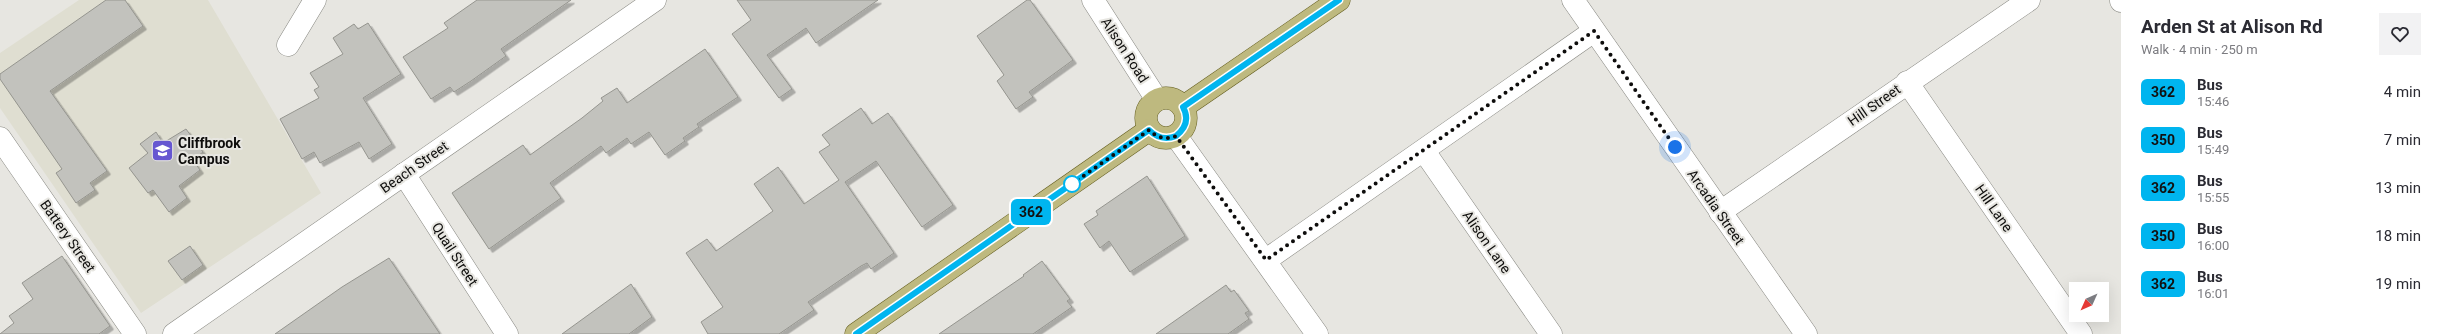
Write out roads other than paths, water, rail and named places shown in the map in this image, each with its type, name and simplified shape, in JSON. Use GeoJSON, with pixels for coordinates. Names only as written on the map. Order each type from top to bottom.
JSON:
{"type":"FeatureCollection","features":[{"type":"Feature","properties":{"kind":"main road"},"geometry":{"type":"LineString","coordinates":[[1183,107],[1339,0]]}},
{"type":"Feature","properties":{"kind":"main road"},"geometry":{"type":"LineString","coordinates":[[1168,98],[1183,107],[1186,112],[1186,123],[1176,136],[1165,138],[1154,134],[1149,130],[1146,124],[1147,110],[1157,100],[1168,98]]}},
{"type":"Feature","properties":{"kind":"main road"},"geometry":{"type":"LineString","coordinates":[[856,334],[1149,130]]}},
{"type":"Feature","properties":{"kind":"street"},"geometry":{"type":"LineString","coordinates":[[288,45],[315,0]]}},
{"type":"Feature","properties":{"kind":"street","name":"Beach Street"},"geometry":{"type":"LineString","coordinates":[[174,334],[655,0]]}},
{"type":"Feature","properties":{"kind":"street","name":"Alison Road"},"geometry":{"type":"LineString","coordinates":[[1093,0],[1157,100]]}},
{"type":"Feature","properties":{"kind":"street","name":"Arcadia Street"},"geometry":{"type":"LineString","coordinates":[[1573,0],[1806,334]]}},
{"type":"Feature","properties":{"kind":"street","name":"Hill Street"},"geometry":{"type":"LineString","coordinates":[[1720,212],[1907,82],[2029,0]]}},
{"type":"Feature","properties":{"kind":"street"},"geometry":{"type":"LineString","coordinates":[[1266,260],[1594,31]]}},
{"type":"Feature","properties":{"kind":"street","name":"Hill Lane"},"geometry":{"type":"LineString","coordinates":[[1907,82],[2081,334]]}},
{"type":"Feature","properties":{"kind":"street"},"geometry":{"type":"LineString","coordinates":[[1176,136],[1266,260],[1316,334]]}},
{"type":"Feature","properties":{"kind":"street","name":"Battery Street"},"geometry":{"type":"LineString","coordinates":[[0,138],[135,334]]}},
{"type":"Feature","properties":{"kind":"street","name":"Alison Lane"},"geometry":{"type":"LineString","coordinates":[[1424,151],[1551,334]]}},
{"type":"Feature","properties":{"kind":"street","name":"Quail Street"},"geometry":{"type":"LineString","coordinates":[[404,174],[507,334]]}},
{"type":"Feature","properties":{"kind":"place","name":"Cliffbrook Campus"},"geometry":{"type":"Point","coordinates":[163,151]}}]}
